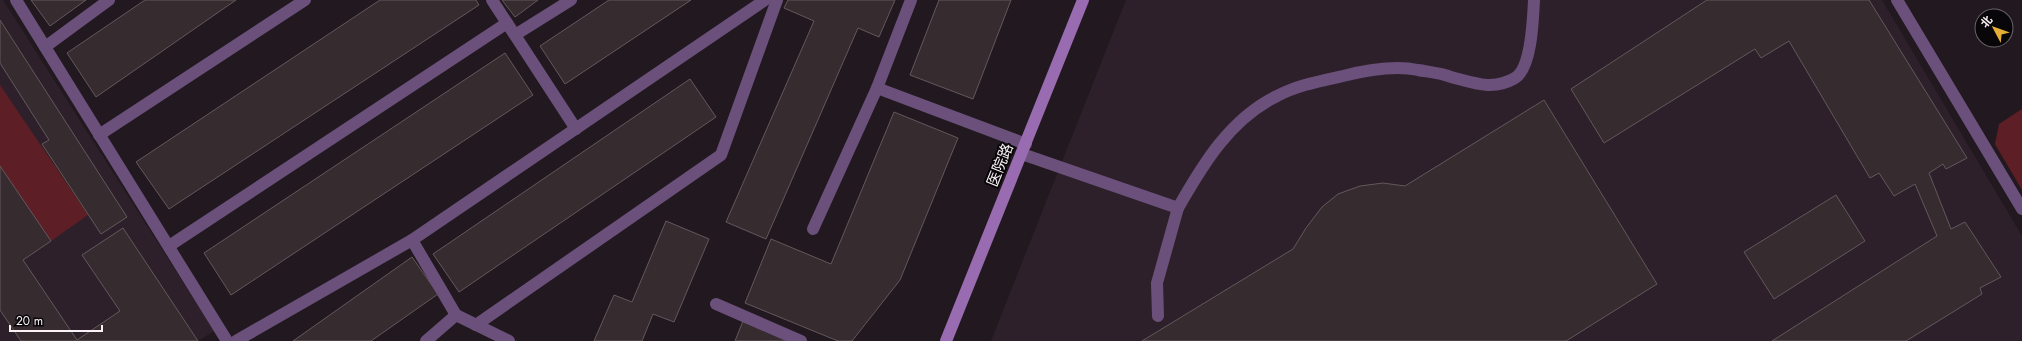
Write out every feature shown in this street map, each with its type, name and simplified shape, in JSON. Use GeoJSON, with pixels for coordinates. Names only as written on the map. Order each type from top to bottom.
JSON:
{"type":"FeatureCollection","features":[{"type":"Feature","properties":{"kind":"street"},"geometry":{"type":"LineString","coordinates":[[16,0],[227,341]]}},
{"type":"Feature","properties":{"kind":"street"},"geometry":{"type":"LineString","coordinates":[[45,47],[109,0]]}},
{"type":"Feature","properties":{"kind":"street"},"geometry":{"type":"LineString","coordinates":[[100,135],[306,0]]}},
{"type":"Feature","properties":{"kind":"street"},"geometry":{"type":"LineString","coordinates":[[492,0],[576,129]]}},
{"type":"Feature","properties":{"kind":"street"},"geometry":{"type":"LineString","coordinates":[[515,35],[571,0]]}},
{"type":"Feature","properties":{"kind":"street"},"geometry":{"type":"LineString","coordinates":[[236,341],[412,240],[765,0]]}},
{"type":"Feature","properties":{"kind":"street"},"geometry":{"type":"LineString","coordinates":[[476,325],[721,154],[777,0]]}},
{"type":"Feature","properties":{"kind":"street"},"geometry":{"type":"LineString","coordinates":[[813,229],[877,88],[911,0]]}},
{"type":"Feature","properties":{"kind":"street","name":"医院路"},"geometry":{"type":"LineString","coordinates":[[946,341],[1083,0]]}},
{"type":"Feature","properties":{"kind":"street"},"geometry":{"type":"LineString","coordinates":[[1158,316],[1157,283],[1178,208],[1199,171],[1221,140],[1247,116],[1276,96],[1309,83],[1380,69],[1416,69],[1450,76],[1476,85],[1495,86],[1516,77],[1525,64],[1532,33],[1534,0]]}},
{"type":"Feature","properties":{"kind":"street"},"geometry":{"type":"LineString","coordinates":[[1897,0],[2022,210]]}},
{"type":"Feature","properties":{"kind":"street"},"geometry":{"type":"LineString","coordinates":[[169,246],[507,23]]}},
{"type":"Feature","properties":{"kind":"street"},"geometry":{"type":"LineString","coordinates":[[877,88],[1024,149],[1178,208]]}},
{"type":"Feature","properties":{"kind":"street"},"geometry":{"type":"LineString","coordinates":[[412,240],[456,315],[509,341]]}},
{"type":"Feature","properties":{"kind":"street"},"geometry":{"type":"LineString","coordinates":[[716,304],[802,341]]}},
{"type":"Feature","properties":{"kind":"street"},"geometry":{"type":"LineString","coordinates":[[426,341],[456,315]]}},
{"type":"Feature","properties":{"kind":"shaded area"},"geometry":{"type":"Polygon","coordinates":[[[0,0],[3,0],[214,331],[198,341],[0,341],[0,0]]]}},
{"type":"Feature","properties":{"kind":"shaded area"},"geometry":{"type":"Polygon","coordinates":[[[1126,0],[1882,0],[2022,236],[2022,341],[991,341],[1126,0]]]}},
{"type":"Feature","properties":{"kind":"shaded area"},"geometry":{"type":"Polygon","coordinates":[[[0,85],[88,215],[51,241],[0,166],[0,85]]]}},
{"type":"Feature","properties":{"kind":"shaded area"},"geometry":{"type":"Polygon","coordinates":[[[2022,109],[2022,190],[1995,144],[1999,124],[2022,109]]]}},
{"type":"Feature","properties":{"kind":"building"},"geometry":{"type":"Polygon","coordinates":[[[31,0],[86,0],[50,26],[31,0]]]}},
{"type":"Feature","properties":{"kind":"building"},"geometry":{"type":"Polygon","coordinates":[[[145,0],[236,0],[96,97],[67,53],[145,0]]]}},
{"type":"Feature","properties":{"kind":"building"},"geometry":{"type":"Polygon","coordinates":[[[380,0],[476,0],[479,5],[169,209],[136,162],[380,0]]]}},
{"type":"Feature","properties":{"kind":"building"},"geometry":{"type":"Polygon","coordinates":[[[502,0],[538,0],[515,17],[502,0]]]}},
{"type":"Feature","properties":{"kind":"building"},"geometry":{"type":"Polygon","coordinates":[[[609,0],[691,0],[565,84],[540,46],[609,0]]]}},
{"type":"Feature","properties":{"kind":"building"},"geometry":{"type":"Polygon","coordinates":[[[788,0],[895,0],[879,37],[858,28],[766,239],[726,222],[814,21],[784,8],[788,0]]]}},
{"type":"Feature","properties":{"kind":"building"},"geometry":{"type":"Polygon","coordinates":[[[939,0],[1011,0],[973,99],[910,75],[939,0]]]}},
{"type":"Feature","properties":{"kind":"building"},"geometry":{"type":"Polygon","coordinates":[[[1707,0],[1869,0],[1967,158],[1946,169],[1943,164],[1929,173],[1951,229],[1965,222],[2001,277],[1980,288],[1982,294],[1906,341],[1772,341],[1937,236],[1915,184],[1894,196],[1879,173],[1870,178],[1789,41],[1761,58],[1755,49],[1604,143],[1571,89],[1707,0]]]}},
{"type":"Feature","properties":{"kind":"building"},"geometry":{"type":"Polygon","coordinates":[[[0,20],[127,217],[101,234],[42,144],[49,140],[0,63],[0,20]]]}},
{"type":"Feature","properties":{"kind":"building"},"geometry":{"type":"Polygon","coordinates":[[[505,53],[533,95],[231,295],[204,253],[505,53]]]}},
{"type":"Feature","properties":{"kind":"building"},"geometry":{"type":"Polygon","coordinates":[[[690,79],[716,117],[459,292],[433,254],[690,79]]]}},
{"type":"Feature","properties":{"kind":"building"},"geometry":{"type":"Polygon","coordinates":[[[1544,100],[1657,284],[1566,341],[1142,341],[1293,249],[1306,228],[1322,207],[1338,194],[1360,186],[1383,183],[1405,186],[1544,100]]]}},
{"type":"Feature","properties":{"kind":"building"},"geometry":{"type":"Polygon","coordinates":[[[894,112],[958,138],[900,280],[852,341],[838,341],[745,303],[771,239],[831,264],[894,112]]]}},
{"type":"Feature","properties":{"kind":"building"},"geometry":{"type":"Polygon","coordinates":[[[0,166],[51,241],[23,260],[77,340],[120,311],[82,255],[123,228],[198,341],[21,341],[0,310],[0,166]]]}},
{"type":"Feature","properties":{"kind":"building"},"geometry":{"type":"Polygon","coordinates":[[[1836,195],[1865,241],[1774,299],[1744,252],[1836,195]]]}},
{"type":"Feature","properties":{"kind":"building"},"geometry":{"type":"Polygon","coordinates":[[[666,221],[709,239],[674,322],[653,314],[642,341],[594,341],[614,295],[632,302],[666,221]]]}},
{"type":"Feature","properties":{"kind":"building"},"geometry":{"type":"Polygon","coordinates":[[[412,257],[438,294],[371,341],[293,341],[412,257]]]}},
{"type":"Feature","properties":{"kind":"building"},"geometry":{"type":"Polygon","coordinates":[[[743,321],[790,341],[735,341],[743,321]]]}}]}
